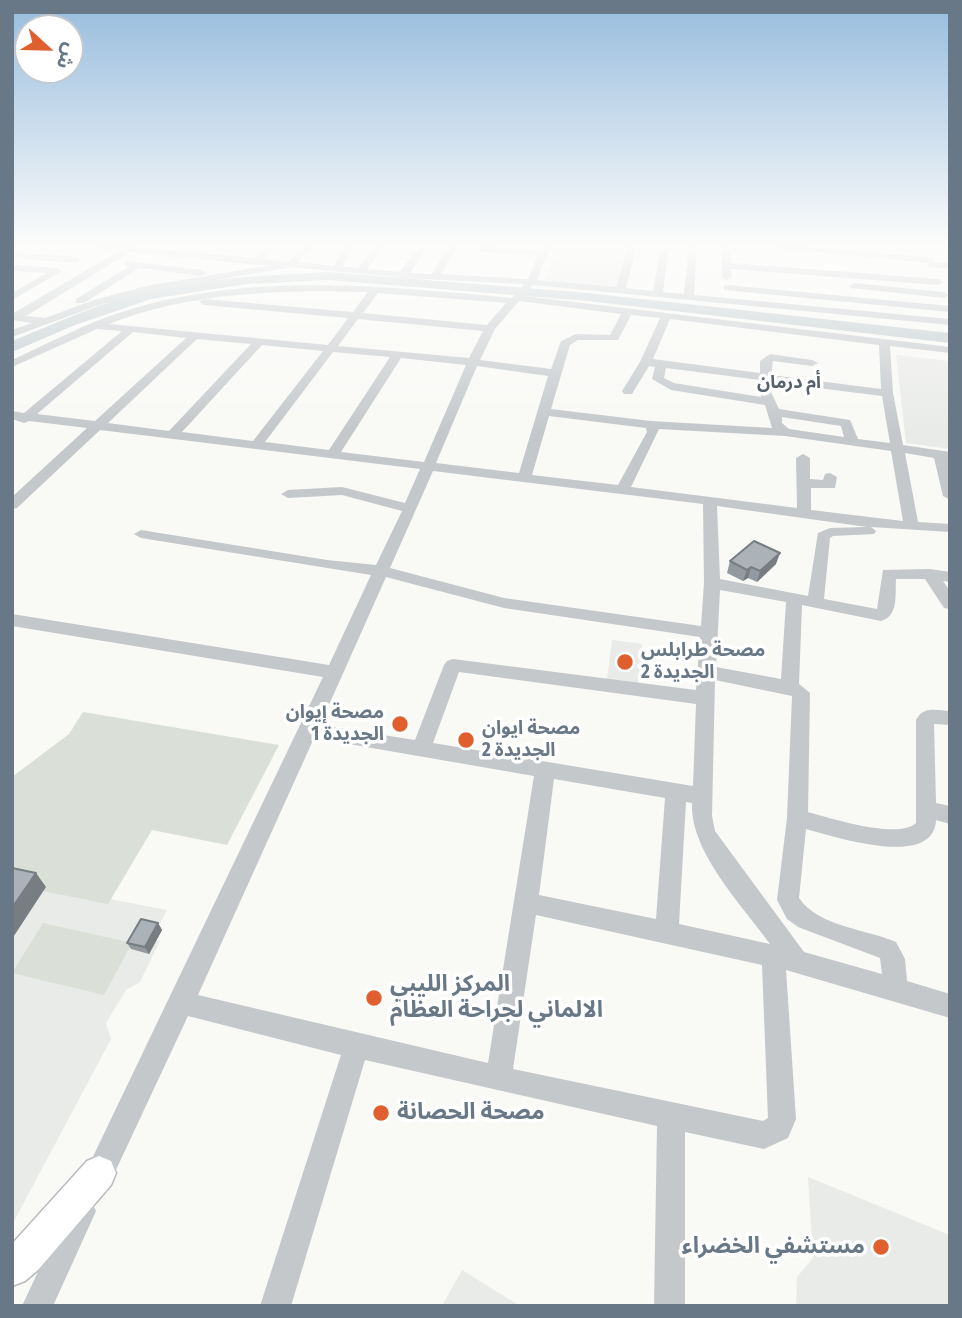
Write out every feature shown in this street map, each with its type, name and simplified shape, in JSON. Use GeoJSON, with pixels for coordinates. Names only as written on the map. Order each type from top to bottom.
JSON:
{"type":"FeatureCollection","features":[{"type":"Feature","properties":{"kind":"main road"},"geometry":{"type":"LineString","coordinates":[[12,1268],[99,1174]]}},
{"type":"Feature","properties":{"kind":"street"},"geometry":{"type":"LineString","coordinates":[[15,317],[35,307]]}},
{"type":"Feature","properties":{"kind":"street"},"geometry":{"type":"LineString","coordinates":[[15,317],[45,321],[70,307]]}},
{"type":"Feature","properties":{"kind":"street"},"geometry":{"type":"LineString","coordinates":[[12,334],[89,307]]}},
{"type":"Feature","properties":{"kind":"street"},"geometry":{"type":"LineString","coordinates":[[12,364],[136,311],[157,307]]}},
{"type":"Feature","properties":{"kind":"street"},"geometry":{"type":"LineString","coordinates":[[252,307],[490,328]]}},
{"type":"Feature","properties":{"kind":"street"},"geometry":{"type":"LineString","coordinates":[[257,444],[364,307]]}},
{"type":"Feature","properties":{"kind":"street"},"geometry":{"type":"LineString","coordinates":[[37,1306],[182,1002],[410,509],[473,362],[490,328],[509,307]]}},
{"type":"Feature","properties":{"kind":"street"},"geometry":{"type":"LineString","coordinates":[[603,307],[950,350]]}},
{"type":"Feature","properties":{"kind":"street"},"geometry":{"type":"LineString","coordinates":[[785,307],[950,322]]}},
{"type":"Feature","properties":{"kind":"street"},"geometry":{"type":"LineString","coordinates":[[831,307],[831,311]]}},
{"type":"Feature","properties":{"kind":"street"},"geometry":{"type":"LineString","coordinates":[[927,307],[950,309]]}},
{"type":"Feature","properties":{"kind":"street"},"geometry":{"type":"LineString","coordinates":[[524,479],[565,343],[576,337],[614,338],[628,311]]}},
{"type":"Feature","properties":{"kind":"street"},"geometry":{"type":"LineString","coordinates":[[628,391],[646,362],[666,316]]}},
{"type":"Feature","properties":{"kind":"street"},"geometry":{"type":"LineString","coordinates":[[99,326],[473,362],[555,373]]}},
{"type":"Feature","properties":{"kind":"street"},"geometry":{"type":"LineString","coordinates":[[12,427],[131,329]]}},
{"type":"Feature","properties":{"kind":"street"},"geometry":{"type":"LineString","coordinates":[[12,505],[195,335]]}},
{"type":"Feature","properties":{"kind":"street"},"geometry":{"type":"LineString","coordinates":[[174,433],[259,342]]}},
{"type":"Feature","properties":{"kind":"street"},"geometry":{"type":"LineString","coordinates":[[884,342],[887,393],[911,525]]}},
{"type":"Feature","properties":{"kind":"street"},"geometry":{"type":"LineString","coordinates":[[333,454],[397,356]]}},
{"type":"Feature","properties":{"kind":"street"},"geometry":{"type":"LineString","coordinates":[[785,432],[776,424],[765,392],[767,358],[812,363]]}},
{"type":"Feature","properties":{"kind":"street"},"geometry":{"type":"LineString","coordinates":[[646,362],[887,393]]}},
{"type":"Feature","properties":{"kind":"street"},"geometry":{"type":"LineString","coordinates":[[661,365],[658,379],[671,386],[846,423],[852,441]]}},
{"type":"Feature","properties":{"kind":"street"},"geometry":{"type":"LineString","coordinates":[[544,412],[651,425],[785,432],[945,455],[950,496]]}},
{"type":"Feature","properties":{"kind":"street"},"geometry":{"type":"LineString","coordinates":[[12,415],[804,512],[888,525],[950,528]]}},
{"type":"Feature","properties":{"kind":"street"},"geometry":{"type":"LineString","coordinates":[[622,490],[653,432],[651,425]]}},
{"type":"Feature","properties":{"kind":"street"},"geometry":{"type":"LineString","coordinates":[[803,458],[804,512]]}},
{"type":"Feature","properties":{"kind":"street"},"geometry":{"type":"LineString","coordinates":[[804,483],[830,485],[830,477]]}},
{"type":"Feature","properties":{"kind":"street"},"geometry":{"type":"LineString","coordinates":[[288,494],[342,491],[410,509]]}},
{"type":"Feature","properties":{"kind":"street"},"geometry":{"type":"LineString","coordinates":[[182,1002],[218,1013],[498,1079],[756,1135],[769,1134],[778,1128],[782,1119],[784,959],[705,832],[702,796],[712,583],[710,501]]}},
{"type":"Feature","properties":{"kind":"street"},"geometry":{"type":"LineString","coordinates":[[816,604],[825,534],[857,530],[950,537]]}},
{"type":"Feature","properties":{"kind":"street"},"geometry":{"type":"LineString","coordinates":[[141,534],[327,565],[381,571],[504,603],[710,633]]}},
{"type":"Feature","properties":{"kind":"street"},"geometry":{"type":"LineString","coordinates":[[712,583],[881,615],[886,610],[889,573],[950,577]]}},
{"type":"Feature","properties":{"kind":"street"},"geometry":{"type":"LineString","coordinates":[[930,574],[950,604]]}},
{"type":"Feature","properties":{"kind":"street"},"geometry":{"type":"LineString","coordinates":[[790,687],[794,600]]}},
{"type":"Feature","properties":{"kind":"street"},"geometry":{"type":"LineString","coordinates":[[12,620],[334,672]]}},
{"type":"Feature","properties":{"kind":"street"},"geometry":{"type":"LineString","coordinates":[[422,747],[453,665],[705,698]]}},
{"type":"Feature","properties":{"kind":"street"},"geometry":{"type":"LineString","coordinates":[[709,672],[790,687],[803,696],[797,818],[788,900],[798,914],[817,925],[888,950],[893,959],[895,990]]}},
{"type":"Feature","properties":{"kind":"street"},"geometry":{"type":"LineString","coordinates":[[797,818],[841,830],[915,836],[926,825],[925,720],[930,716],[950,718]]}},
{"type":"Feature","properties":{"kind":"street"},"geometry":{"type":"LineString","coordinates":[[307,730],[422,747],[702,796]]}},
{"type":"Feature","properties":{"kind":"street"},"geometry":{"type":"LineString","coordinates":[[498,1079],[527,903],[545,770]]}},
{"type":"Feature","properties":{"kind":"street"},"geometry":{"type":"LineString","coordinates":[[667,932],[676,793]]}},
{"type":"Feature","properties":{"kind":"street"},"geometry":{"type":"LineString","coordinates":[[926,809],[950,815]]}},
{"type":"Feature","properties":{"kind":"street"},"geometry":{"type":"LineString","coordinates":[[527,903],[784,959],[950,1006]]}},
{"type":"Feature","properties":{"kind":"street"},"geometry":{"type":"LineString","coordinates":[[275,1306],[357,1044]]}},
{"type":"Feature","properties":{"kind":"street"},"geometry":{"type":"LineString","coordinates":[[669,1306],[671,1115]]}},
{"type":"Feature","properties":{"kind":"shaded area"},"geometry":{"type":"Polygon","coordinates":[[[896,355],[950,361],[950,449],[906,443],[896,355]]]}},
{"type":"Feature","properties":{"kind":"shaded area","name":"مصحة طرابلس الجديدة 2"},"geometry":{"type":"Polygon","coordinates":[[[612,640],[642,644],[638,685],[607,680],[612,640]]]}},
{"type":"Feature","properties":{"kind":"shaded area"},"geometry":{"type":"Polygon","coordinates":[[[83,712],[279,745],[227,845],[152,830],[108,904],[12,885],[12,777],[69,734],[83,712]]]}},
{"type":"Feature","properties":{"kind":"shaded area"},"geometry":{"type":"Polygon","coordinates":[[[46,887],[167,910],[152,939],[160,941],[140,982],[126,990],[106,1023],[111,1039],[12,1225],[12,939],[46,887]]]}},
{"type":"Feature","properties":{"kind":"shaded area"},"geometry":{"type":"Polygon","coordinates":[[[43,923],[132,943],[104,995],[12,973],[43,923]]]}},
{"type":"Feature","properties":{"kind":"shaded area","name":"مستشفي الخضراء"},"geometry":{"type":"Polygon","coordinates":[[[808,1177],[950,1235],[950,1306],[796,1306],[797,1277],[813,1258],[808,1177]]]}},
{"type":"Feature","properties":{"kind":"shaded area"},"geometry":{"type":"Polygon","coordinates":[[[462,1270],[520,1306],[442,1306],[462,1270]]]}},
{"type":"Feature","properties":{"kind":"building"},"geometry":{"type":"Polygon","coordinates":[[[754,541],[780,553],[760,571],[751,567],[747,570],[730,561],[754,541]]]}},
{"type":"Feature","properties":{"kind":"building"},"geometry":{"type":"Polygon","coordinates":[[[12,868],[36,873],[12,908],[12,868]]]}},
{"type":"Feature","properties":{"kind":"building"},"geometry":{"type":"Polygon","coordinates":[[[141,919],[158,923],[145,947],[127,943],[141,919]]]}},
{"type":"Feature","properties":{"kind":"waterway"},"geometry":{"type":"LineString","coordinates":[[12,347],[70,322],[115,307]]}},
{"type":"Feature","properties":{"kind":"waterway"},"geometry":{"type":"LineString","coordinates":[[672,307],[950,338]]}},
{"type":"Feature","properties":{"kind":"place","name":"مصحة طرابلس الجديدة 2"},"geometry":{"type":"Point","coordinates":[625,662]}},
{"type":"Feature","properties":{"kind":"place","name":"مصحة إيوان الجديدة 1"},"geometry":{"type":"Point","coordinates":[400,724]}},
{"type":"Feature","properties":{"kind":"place","name":"مصحة ايوان الجديدة 2"},"geometry":{"type":"Point","coordinates":[466,740]}},
{"type":"Feature","properties":{"kind":"place","name":"المركز الليبي الالماني لجراحة العظام"},"geometry":{"type":"Point","coordinates":[374,998]}},
{"type":"Feature","properties":{"kind":"place","name":"مصحة الحصانة"},"geometry":{"type":"Point","coordinates":[381,1113]}},
{"type":"Feature","properties":{"kind":"place","name":"مستشفي الخضراء"},"geometry":{"type":"Point","coordinates":[881,1247]}},
{"type":"Feature","properties":{"kind":"district","name":"أم درمان"},"geometry":{"type":"Point","coordinates":[789,383]}}]}
